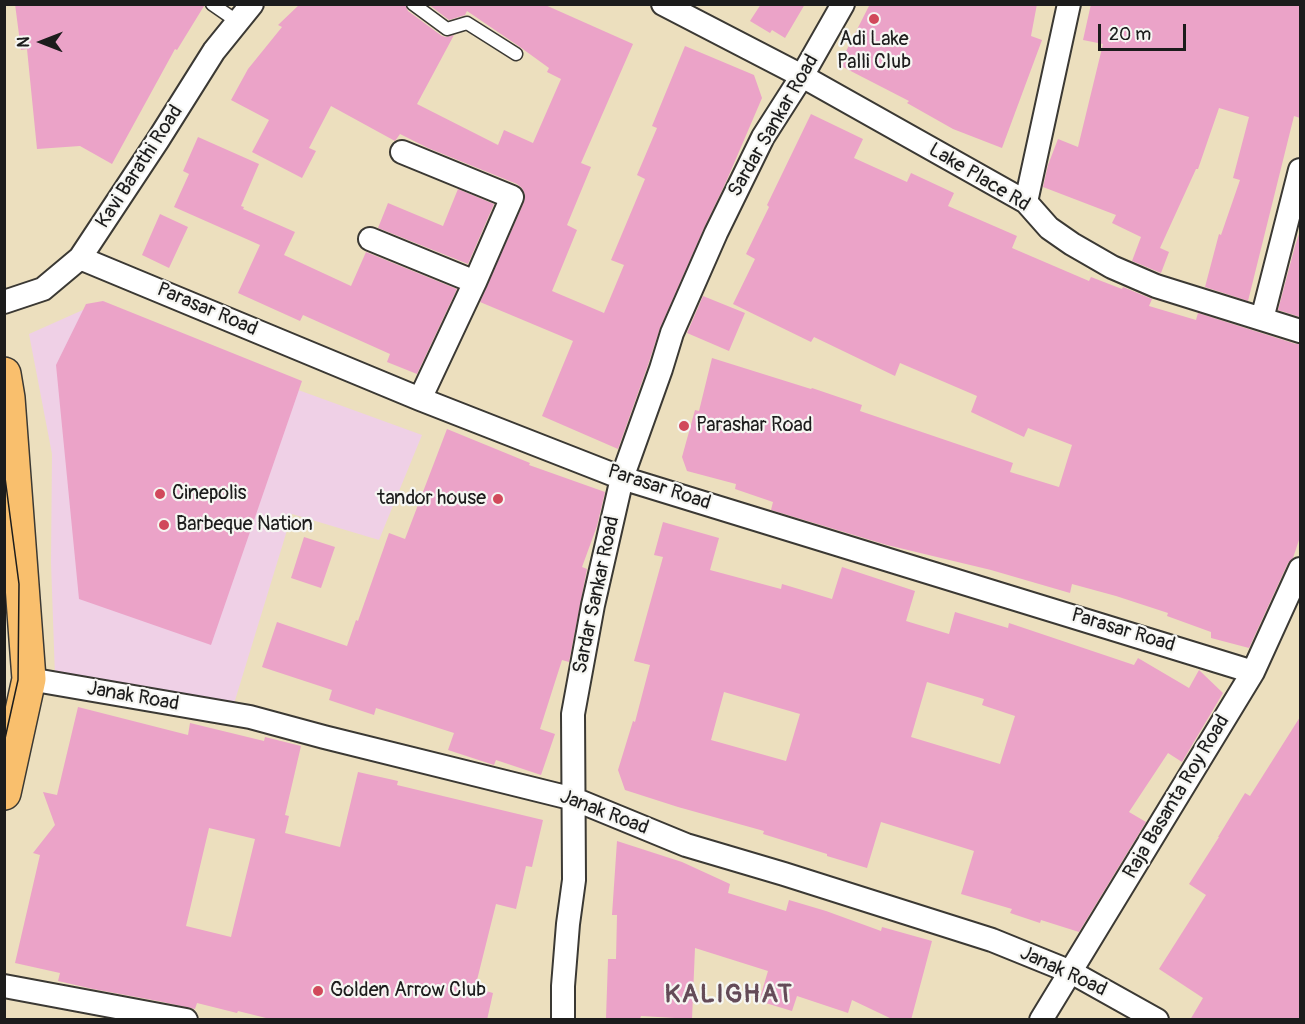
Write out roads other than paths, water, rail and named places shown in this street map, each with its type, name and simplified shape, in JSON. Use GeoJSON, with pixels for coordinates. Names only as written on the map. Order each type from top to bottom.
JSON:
{"type":"FeatureCollection","features":[{"type":"Feature","properties":{"kind":"main road"},"geometry":{"type":"LineString","coordinates":[[4,793],[29,679],[6,390]]}},
{"type":"Feature","properties":{"kind":"street","name":"Lake Place Rd"},"geometry":{"type":"LineString","coordinates":[[663,4],[802,76],[1026,202],[1049,228],[1112,267],[1156,286],[1300,332]]}},
{"type":"Feature","properties":{"kind":"street","name":"Sardar Sankar Road"},"geometry":{"type":"LineString","coordinates":[[563,1020],[567,934],[574,880],[573,714],[593,605],[622,478],[672,333],[716,233],[763,137],[802,76],[843,4]]}},
{"type":"Feature","properties":{"kind":"street"},"geometry":{"type":"LineString","coordinates":[[1026,202],[1069,4]]}},
{"type":"Feature","properties":{"kind":"street","name":"Kavi Barathi Road"},"geometry":{"type":"LineString","coordinates":[[4,302],[43,289],[80,258],[214,51],[245,13]]}},
{"type":"Feature","properties":{"kind":"street"},"geometry":{"type":"LineString","coordinates":[[402,152],[512,197],[420,399]]}},
{"type":"Feature","properties":{"kind":"street"},"geometry":{"type":"LineString","coordinates":[[1262,319],[1300,170]]}},
{"type":"Feature","properties":{"kind":"street"},"geometry":{"type":"LineString","coordinates":[[370,239],[475,282]]}},
{"type":"Feature","properties":{"kind":"street","name":"Parasar Road"},"geometry":{"type":"LineString","coordinates":[[80,258],[420,399],[622,478],[1253,672]]}},
{"type":"Feature","properties":{"kind":"street","name":"Raja Basanta Roy Road"},"geometry":{"type":"LineString","coordinates":[[1041,1020],[1253,672],[1300,569]]}},
{"type":"Feature","properties":{"kind":"street","name":"Janak Road"},"geometry":{"type":"LineString","coordinates":[[29,679],[250,717],[574,799],[686,845],[992,940],[1071,972],[1157,1020]]}},
{"type":"Feature","properties":{"kind":"street"},"geometry":{"type":"LineString","coordinates":[[4,986],[186,1020]]}},
{"type":"Feature","properties":{"kind":"lane"},"geometry":{"type":"LineString","coordinates":[[212,4],[245,13]]}},
{"type":"Feature","properties":{"kind":"lane"},"geometry":{"type":"LineString","coordinates":[[413,4],[447,29],[467,23],[516,54]]}},
{"type":"Feature","properties":{"kind":"tram line"},"geometry":{"type":"LineString","coordinates":[[4,470],[19,584],[18,680],[4,743]]}},
{"type":"Feature","properties":{"kind":"place","name":"Adi Lake Palli Club"},"geometry":{"type":"Point","coordinates":[874,19]}},
{"type":"Feature","properties":{"kind":"place","name":"Parashar Road"},"geometry":{"type":"Point","coordinates":[684,426]}},
{"type":"Feature","properties":{"kind":"place","name":"Cinepolis"},"geometry":{"type":"Point","coordinates":[160,494]}},
{"type":"Feature","properties":{"kind":"place","name":"tandor house"},"geometry":{"type":"Point","coordinates":[498,499]}},
{"type":"Feature","properties":{"kind":"place","name":"Barbeque Nation"},"geometry":{"type":"Point","coordinates":[164,525]}},
{"type":"Feature","properties":{"kind":"place","name":"Golden Arrow Club"},"geometry":{"type":"Point","coordinates":[318,991]}},
{"type":"Feature","properties":{"kind":"district","name":"KALIGHAT"},"geometry":{"type":"Point","coordinates":[729,995]}}]}
